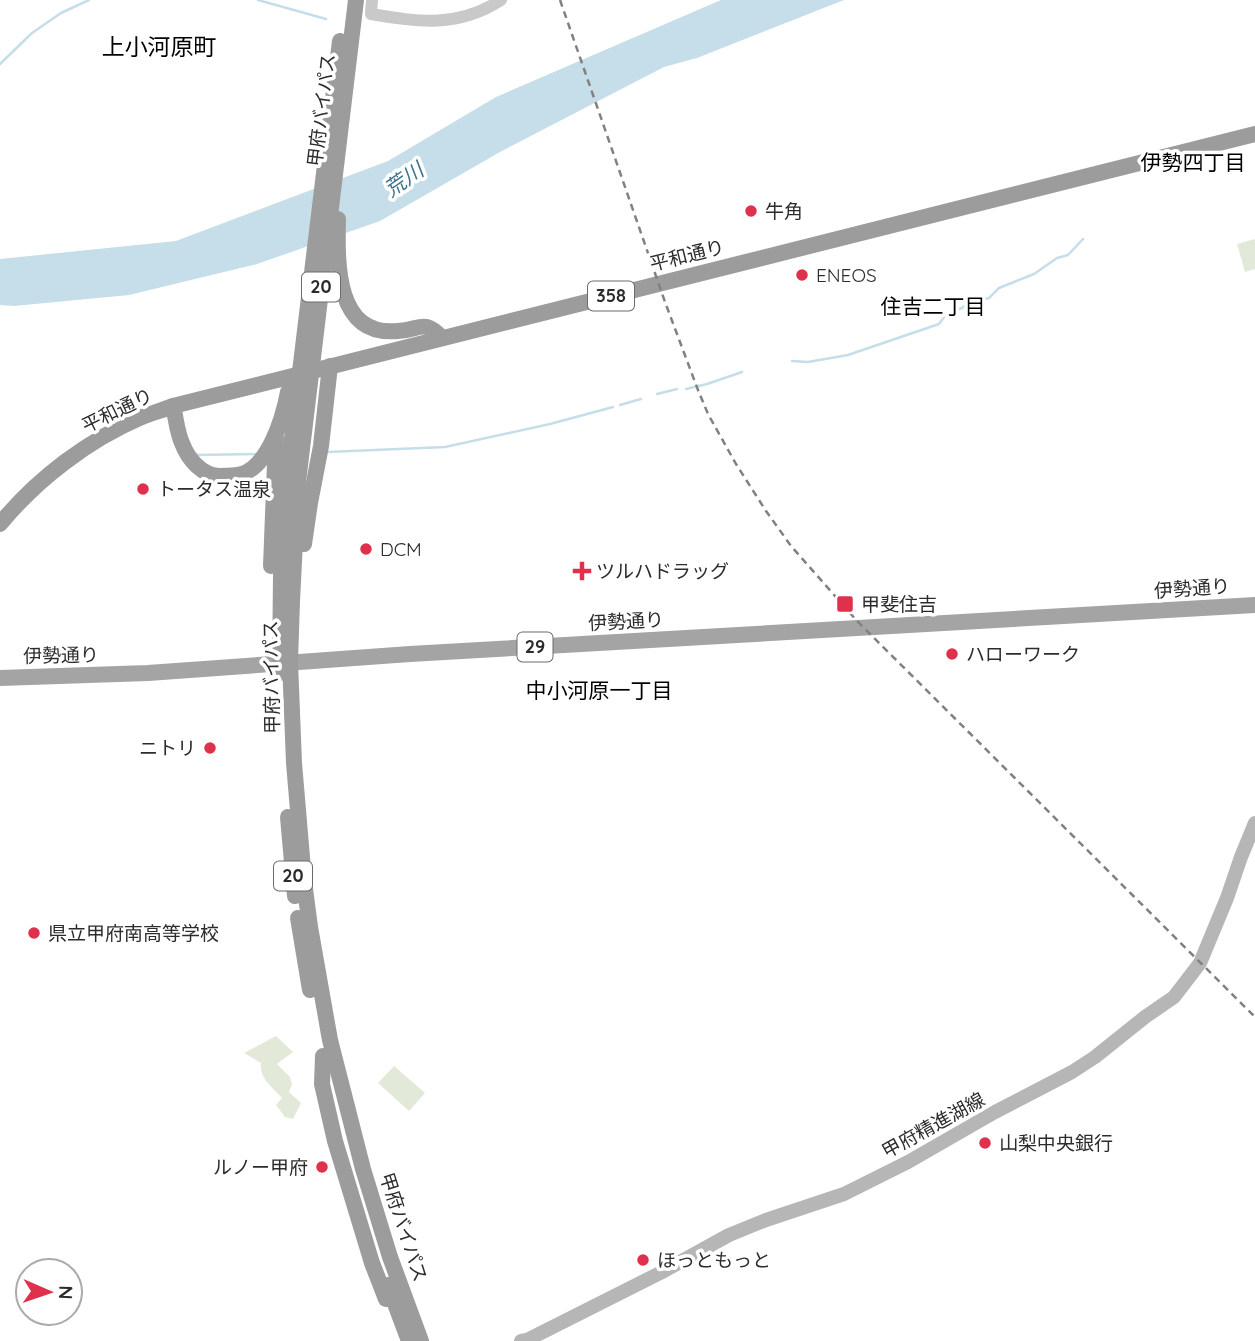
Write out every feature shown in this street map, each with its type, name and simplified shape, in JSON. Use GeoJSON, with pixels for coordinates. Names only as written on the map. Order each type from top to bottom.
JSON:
{"type":"FeatureCollection","features":[{"type":"Feature","properties":{"kind":"highway","name":"甲府バイパス"},"geometry":{"type":"LineString","coordinates":[[345,0],[288,471],[283,755],[292,868],[302,944],[323,1056],[357,1171],[380,1262],[409,1341]]}},
{"type":"Feature","properties":{"kind":"highway","name":"甲府バイパス"},"geometry":{"type":"LineString","coordinates":[[356,0],[287,574],[292,601],[283,660],[304,881],[330,1040],[357,1171],[421,1341]]}},
{"type":"Feature","properties":{"kind":"highway"},"geometry":{"type":"LineString","coordinates":[[340,129],[338,233],[340,278],[345,299],[353,315],[374,329],[387,332],[426,326],[431,327],[442,338]]}},
{"type":"Feature","properties":{"kind":"highway","name":"平和通り"},"geometry":{"type":"LineString","coordinates":[[0,524],[35,488],[80,452],[142,417],[173,406],[1255,134]]}},
{"type":"Feature","properties":{"kind":"highway"},"geometry":{"type":"LineString","coordinates":[[173,406],[181,442],[200,470],[214,476],[229,476],[241,474],[257,464],[265,454],[286,405],[303,287],[310,278]]}},
{"type":"Feature","properties":{"kind":"highway"},"geometry":{"type":"LineString","coordinates":[[292,601],[301,591],[304,541],[322,438],[330,366]]}},
{"type":"Feature","properties":{"kind":"highway"},"geometry":{"type":"LineString","coordinates":[[279,379],[273,489],[271,642],[283,660]]}},
{"type":"Feature","properties":{"kind":"highway"},"geometry":{"type":"LineString","coordinates":[[330,1040],[346,1073],[362,1136],[403,1267],[432,1341]]}},
{"type":"Feature","properties":{"kind":"highway"},"geometry":{"type":"LineString","coordinates":[[323,1056],[321,1084],[335,1141],[372,1263],[401,1341]]}},
{"type":"Feature","properties":{"kind":"main road","name":"伊勢通り"},"geometry":{"type":"LineString","coordinates":[[0,678],[235,668],[283,660],[1255,605]]}},
{"type":"Feature","properties":{"kind":"main road","name":"甲府精進湖線"},"geometry":{"type":"LineString","coordinates":[[521,1341],[662,1272],[729,1235],[844,1194],[898,1168],[1095,1057],[1174,997],[1200,962],[1251,844],[1255,823]]}},
{"type":"Feature","properties":{"kind":"street"},"geometry":{"type":"LineString","coordinates":[[372,0],[371,14],[426,22],[466,17],[501,0]]}},
{"type":"Feature","properties":{"kind":"green space"},"geometry":{"type":"Polygon","coordinates":[[[1255,239],[1255,271],[1245,272],[1237,244],[1255,239]]]}},
{"type":"Feature","properties":{"kind":"green space"},"geometry":{"type":"Polygon","coordinates":[[[276,1036],[293,1052],[277,1064],[290,1077],[292,1084],[289,1092],[301,1103],[293,1119],[285,1117],[276,1105],[282,1098],[264,1078],[261,1063],[244,1053],[276,1036]]]}},
{"type":"Feature","properties":{"kind":"green space"},"geometry":{"type":"Polygon","coordinates":[[[394,1066],[425,1093],[409,1111],[378,1083],[394,1066]]]}},
{"type":"Feature","properties":{"kind":"water","name":"荒川"},"geometry":{"type":"Polygon","coordinates":[[[721,0],[844,0],[697,58],[664,67],[500,152],[380,221],[257,264],[129,295],[0,305],[0,259],[176,241],[388,161],[496,97],[721,0]]]}},
{"type":"Feature","properties":{"kind":"waterway"},"geometry":{"type":"LineString","coordinates":[[0,64],[32,33],[61,13],[89,0]]}},
{"type":"Feature","properties":{"kind":"waterway"},"geometry":{"type":"LineString","coordinates":[[258,0],[326,19]]}},
{"type":"Feature","properties":{"kind":"waterway"},"geometry":{"type":"LineString","coordinates":[[792,361],[808,362],[848,355],[939,324],[947,313],[968,303],[989,298],[999,288],[1034,274],[1057,258],[1068,255],[1083,239]]}},
{"type":"Feature","properties":{"kind":"waterway"},"geometry":{"type":"LineString","coordinates":[[686,389],[742,372]]}},
{"type":"Feature","properties":{"kind":"waterway"},"geometry":{"type":"LineString","coordinates":[[657,394],[677,389]]}},
{"type":"Feature","properties":{"kind":"waterway"},"geometry":{"type":"LineString","coordinates":[[620,405],[641,399]]}},
{"type":"Feature","properties":{"kind":"waterway"},"geometry":{"type":"LineString","coordinates":[[328,452],[445,447],[613,407]]}},
{"type":"Feature","properties":{"kind":"waterway"},"geometry":{"type":"LineString","coordinates":[[195,455],[258,454]]}},
{"type":"Feature","properties":{"kind":"railway"},"geometry":{"type":"LineString","coordinates":[[560,0],[698,390],[736,464],[766,511],[791,546],[857,621],[1255,1017]]}},
{"type":"Feature","properties":{"kind":"place","name":"牛角"},"geometry":{"type":"Point","coordinates":[751,211]}},
{"type":"Feature","properties":{"kind":"place","name":"ENEOS"},"geometry":{"type":"Point","coordinates":[802,275]}},
{"type":"Feature","properties":{"kind":"place","name":"トータス温泉"},"geometry":{"type":"Point","coordinates":[143,489]}},
{"type":"Feature","properties":{"kind":"place","name":"DCM"},"geometry":{"type":"Point","coordinates":[366,549]}},
{"type":"Feature","properties":{"kind":"place","name":"ツルハドラッグ"},"geometry":{"type":"Point","coordinates":[582,571]}},
{"type":"Feature","properties":{"kind":"place","name":"甲斐住吉"},"geometry":{"type":"Point","coordinates":[845,604]}},
{"type":"Feature","properties":{"kind":"place","name":"ハローワーク"},"geometry":{"type":"Point","coordinates":[952,654]}},
{"type":"Feature","properties":{"kind":"place","name":"ニトリ"},"geometry":{"type":"Point","coordinates":[210,748]}},
{"type":"Feature","properties":{"kind":"place","name":"県立甲府南高等学校"},"geometry":{"type":"Point","coordinates":[34,933]}},
{"type":"Feature","properties":{"kind":"place","name":"山梨中央銀行"},"geometry":{"type":"Point","coordinates":[985,1143]}},
{"type":"Feature","properties":{"kind":"place","name":"ルノー甲府"},"geometry":{"type":"Point","coordinates":[322,1167]}},
{"type":"Feature","properties":{"kind":"place","name":"ほっともっと"},"geometry":{"type":"Point","coordinates":[643,1260]}},
{"type":"Feature","properties":{"kind":"district","name":"上小河原町"},"geometry":{"type":"Point","coordinates":[159,47]}},
{"type":"Feature","properties":{"kind":"district","name":"伊勢四丁目"},"geometry":{"type":"Point","coordinates":[1193,163]}},
{"type":"Feature","properties":{"kind":"district","name":"住吉二丁目"},"geometry":{"type":"Point","coordinates":[933,307]}},
{"type":"Feature","properties":{"kind":"district","name":"中小河原一丁目"},"geometry":{"type":"Point","coordinates":[599,691]}}]}
